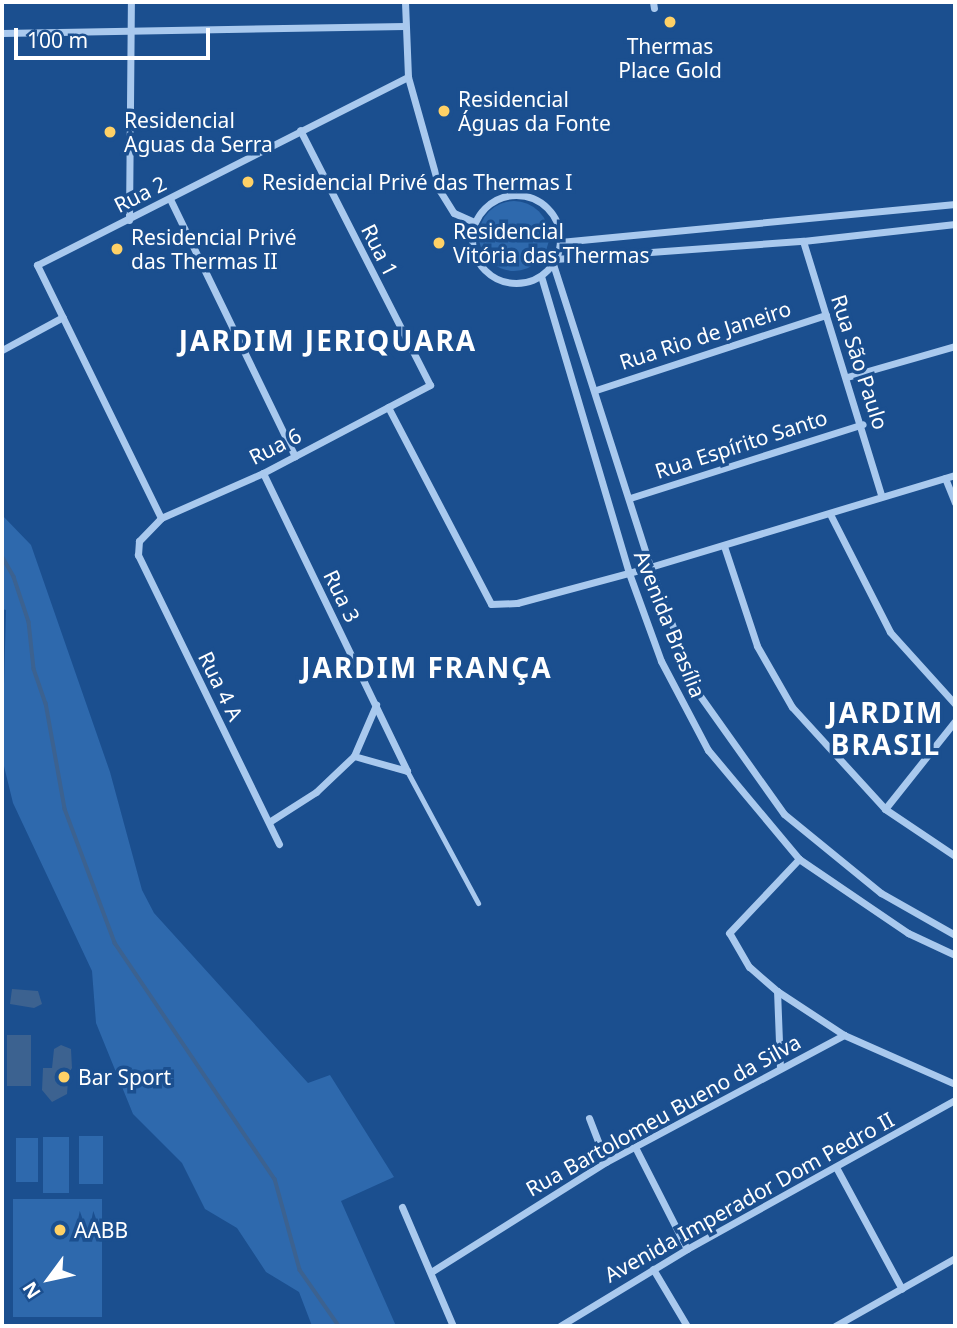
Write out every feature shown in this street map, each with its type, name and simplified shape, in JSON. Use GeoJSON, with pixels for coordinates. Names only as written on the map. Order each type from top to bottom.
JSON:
{"type":"FeatureCollection","features":[{"type":"Feature","properties":{"kind":"street"},"geometry":{"type":"LineString","coordinates":[[129,220],[131,2]]}},
{"type":"Feature","properties":{"kind":"street"},"geometry":{"type":"LineString","coordinates":[[405,2],[408,77],[440,191],[454,213],[474,222]]}},
{"type":"Feature","properties":{"kind":"street"},"geometry":{"type":"LineString","coordinates":[[2,33],[405,26]]}},
{"type":"Feature","properties":{"kind":"street","name":"Rua 2"},"geometry":{"type":"LineString","coordinates":[[63,317],[37,265],[408,77]]}},
{"type":"Feature","properties":{"kind":"street","name":"Rua 1"},"geometry":{"type":"LineString","coordinates":[[300,130],[430,385]]}},
{"type":"Feature","properties":{"kind":"street"},"geometry":{"type":"LineString","coordinates":[[504,195],[532,197],[553,215],[560,242],[554,261],[541,276],[514,283],[487,273],[472,250],[474,222],[486,205],[504,195]]}},
{"type":"Feature","properties":{"kind":"street"},"geometry":{"type":"LineString","coordinates":[[170,199],[295,456]]}},
{"type":"Feature","properties":{"kind":"street"},"geometry":{"type":"LineString","coordinates":[[560,242],[955,204]]}},
{"type":"Feature","properties":{"kind":"street"},"geometry":{"type":"LineString","coordinates":[[554,261],[803,241],[955,224]]}},
{"type":"Feature","properties":{"kind":"street","name":"Rua São Paulo"},"geometry":{"type":"LineString","coordinates":[[803,241],[863,424],[881,495]]}},
{"type":"Feature","properties":{"kind":"street","name":"Avenida Brasília"},"geometry":{"type":"LineString","coordinates":[[554,261],[631,498],[650,567],[698,693],[784,814],[881,892],[955,935]]}},
{"type":"Feature","properties":{"kind":"street","name":"Avenida Brasília"},"geometry":{"type":"LineString","coordinates":[[541,276],[629,573],[661,662],[708,750],[799,859],[908,933],[955,955]]}},
{"type":"Feature","properties":{"kind":"street","name":"Rua Rio de Janeiro"},"geometry":{"type":"LineString","coordinates":[[596,390],[826,314]]}},
{"type":"Feature","properties":{"kind":"street"},"geometry":{"type":"LineString","coordinates":[[2,350],[63,317],[161,518]]}},
{"type":"Feature","properties":{"kind":"street"},"geometry":{"type":"LineString","coordinates":[[847,377],[955,345]]}},
{"type":"Feature","properties":{"kind":"street","name":"Rua 6"},"geometry":{"type":"LineString","coordinates":[[139,541],[161,518],[263,473],[430,385]]}},
{"type":"Feature","properties":{"kind":"street"},"geometry":{"type":"LineString","coordinates":[[388,407],[492,604],[517,603],[724,547],[881,495],[955,475]]}},
{"type":"Feature","properties":{"kind":"street","name":"Rua Espírito Santo"},"geometry":{"type":"LineString","coordinates":[[631,498],[863,424]]}},
{"type":"Feature","properties":{"kind":"street","name":"Rua 3"},"geometry":{"type":"LineString","coordinates":[[263,473],[407,771]]}},
{"type":"Feature","properties":{"kind":"street"},"geometry":{"type":"LineString","coordinates":[[945,478],[955,503]]}},
{"type":"Feature","properties":{"kind":"street"},"geometry":{"type":"LineString","coordinates":[[830,513],[890,632],[955,704]]}},
{"type":"Feature","properties":{"kind":"street","name":"Rua 4 A"},"geometry":{"type":"LineString","coordinates":[[139,541],[138,555],[279,844]]}},
{"type":"Feature","properties":{"kind":"street"},"geometry":{"type":"LineString","coordinates":[[724,547],[757,646],[792,707],[885,809],[955,856]]}},
{"type":"Feature","properties":{"kind":"street"},"geometry":{"type":"LineString","coordinates":[[269,822],[316,792],[354,756],[376,705]]}},
{"type":"Feature","properties":{"kind":"street"},"geometry":{"type":"LineString","coordinates":[[885,809],[955,721]]}},
{"type":"Feature","properties":{"kind":"street"},"geometry":{"type":"LineString","coordinates":[[354,756],[407,771]]}},
{"type":"Feature","properties":{"kind":"street"},"geometry":{"type":"LineString","coordinates":[[799,859],[729,933],[749,967],[777,990],[844,1035],[955,1084]]}},
{"type":"Feature","properties":{"kind":"street"},"geometry":{"type":"LineString","coordinates":[[777,990],[780,1068]]}},
{"type":"Feature","properties":{"kind":"street","name":"Rua Bartolomeu Bueno da Silva"},"geometry":{"type":"LineString","coordinates":[[431,1272],[606,1162],[844,1035]]}},
{"type":"Feature","properties":{"kind":"street","name":"Avenida Imperador Dom Pedro II"},"geometry":{"type":"LineString","coordinates":[[560,1326],[687,1248],[837,1169],[955,1100]]}},
{"type":"Feature","properties":{"kind":"street"},"geometry":{"type":"LineString","coordinates":[[589,1118],[606,1162]]}},
{"type":"Feature","properties":{"kind":"street"},"geometry":{"type":"LineString","coordinates":[[635,1147],[687,1248]]}},
{"type":"Feature","properties":{"kind":"street"},"geometry":{"type":"LineString","coordinates":[[837,1169],[902,1289]]}},
{"type":"Feature","properties":{"kind":"street"},"geometry":{"type":"LineString","coordinates":[[402,1207],[453,1326]]}},
{"type":"Feature","properties":{"kind":"street"},"geometry":{"type":"LineString","coordinates":[[835,1326],[953,1259],[955,1268]]}},
{"type":"Feature","properties":{"kind":"street"},"geometry":{"type":"LineString","coordinates":[[653,1269],[687,1326]]}},
{"type":"Feature","properties":{"kind":"lane"},"geometry":{"type":"LineString","coordinates":[[407,771],[478,903]]}},
{"type":"Feature","properties":{"kind":"shaded area"},"geometry":{"type":"Polygon","coordinates":[[[514,201],[539,211],[549,236],[539,261],[514,271],[489,261],[479,236],[489,211],[514,201]]]}},
{"type":"Feature","properties":{"kind":"shaded area"},"geometry":{"type":"Polygon","coordinates":[[[2,515],[31,545],[110,772],[142,890],[154,913],[308,1083],[330,1075],[394,1177],[341,1201],[396,1326],[312,1326],[299,1292],[266,1272],[237,1228],[205,1209],[182,1163],[133,1114],[96,1023],[92,971],[13,803],[2,758],[6,610],[2,609],[2,515]]]}},
{"type":"Feature","properties":{"kind":"shaded area"},"geometry":{"type":"Polygon","coordinates":[[[12,989],[38,991],[42,1004],[34,1008],[10,1004],[12,989]]]}},
{"type":"Feature","properties":{"kind":"shaded area"},"geometry":{"type":"Polygon","coordinates":[[[7,1035],[31,1035],[31,1086],[7,1086],[7,1035]]]}},
{"type":"Feature","properties":{"kind":"shaded area"},"geometry":{"type":"Polygon","coordinates":[[[61,1045],[71,1049],[72,1068],[69,1073],[59,1074],[59,1080],[68,1081],[67,1094],[52,1102],[42,1090],[43,1068],[52,1068],[54,1049],[61,1045]]]}},
{"type":"Feature","properties":{"kind":"shaded area"},"geometry":{"type":"Polygon","coordinates":[[[79,1136],[103,1136],[103,1184],[79,1184],[79,1136]]]}},
{"type":"Feature","properties":{"kind":"shaded area"},"geometry":{"type":"Polygon","coordinates":[[[43,1137],[69,1137],[69,1193],[43,1193],[43,1137]]]}},
{"type":"Feature","properties":{"kind":"shaded area"},"geometry":{"type":"Polygon","coordinates":[[[16,1138],[38,1138],[38,1182],[16,1182],[16,1138]]]}},
{"type":"Feature","properties":{"kind":"shaded area","name":"AABB"},"geometry":{"type":"Polygon","coordinates":[[[13,1199],[102,1199],[102,1317],[13,1317],[13,1199]]]}},
{"type":"Feature","properties":{"kind":"waterway"},"geometry":{"type":"LineString","coordinates":[[2,556],[14,577],[29,622],[34,669],[46,703],[65,809],[115,943],[275,1179],[300,1270],[339,1326]]}},
{"type":"Feature","properties":{"kind":"place","name":"Thermas Place Gold"},"geometry":{"type":"Point","coordinates":[670,22]}},
{"type":"Feature","properties":{"kind":"place","name":"Residencial Águas da Fonte"},"geometry":{"type":"Point","coordinates":[444,111]}},
{"type":"Feature","properties":{"kind":"place","name":"Residencial Aguas da Serra"},"geometry":{"type":"Point","coordinates":[110,132]}},
{"type":"Feature","properties":{"kind":"place","name":"Residencial Privé das Thermas I"},"geometry":{"type":"Point","coordinates":[248,182]}},
{"type":"Feature","properties":{"kind":"place","name":"Residencial Vitória das Thermas"},"geometry":{"type":"Point","coordinates":[439,243]}},
{"type":"Feature","properties":{"kind":"place","name":"Residencial Privé das Thermas II"},"geometry":{"type":"Point","coordinates":[117,249]}},
{"type":"Feature","properties":{"kind":"place","name":"Bar Sport"},"geometry":{"type":"Point","coordinates":[64,1077]}},
{"type":"Feature","properties":{"kind":"place","name":"AABB"},"geometry":{"type":"Point","coordinates":[60,1230]}},
{"type":"Feature","properties":{"kind":"district","name":"JARDIM JERIQUARA"},"geometry":{"type":"Point","coordinates":[328,340]}},
{"type":"Feature","properties":{"kind":"district","name":"JARDIM FRANÇA"},"geometry":{"type":"Point","coordinates":[427,667]}},
{"type":"Feature","properties":{"kind":"district","name":"JARDIM BRASIL"},"geometry":{"type":"Point","coordinates":[886,728]}}]}
